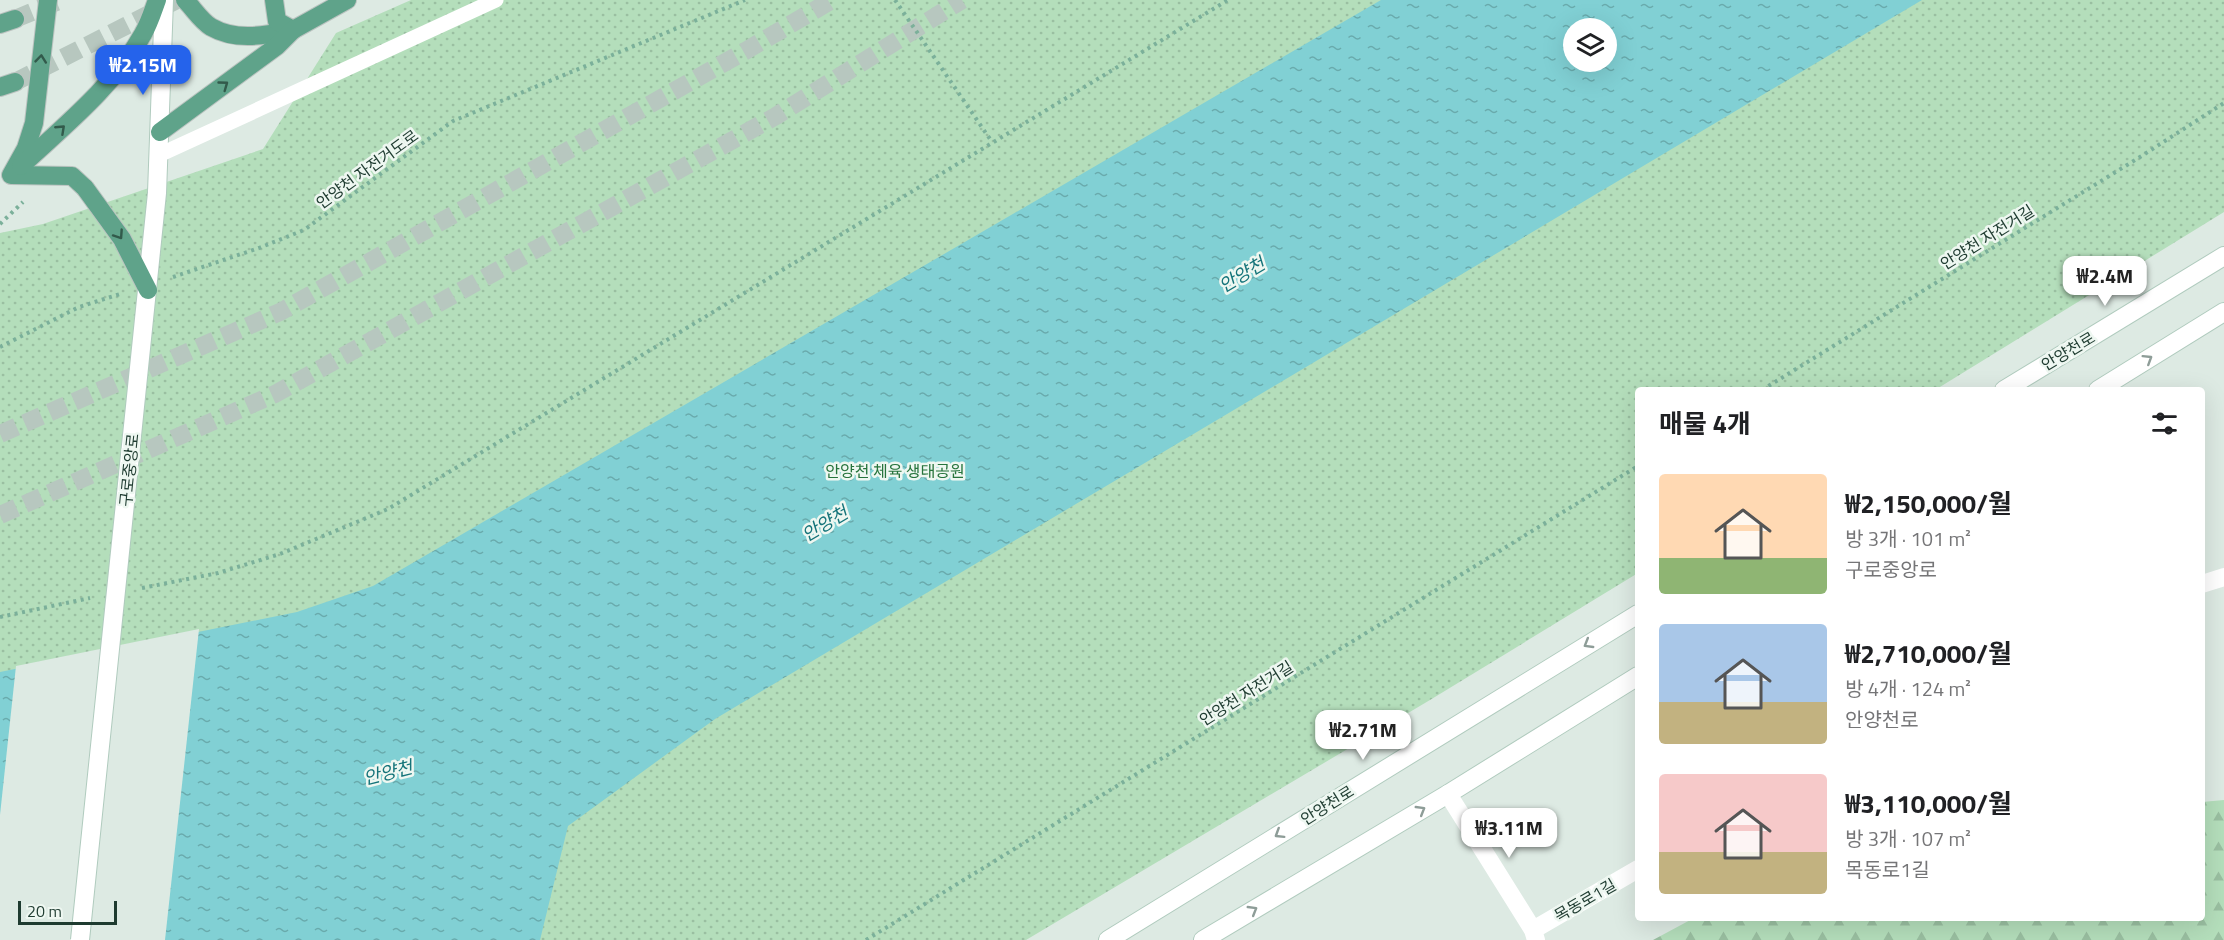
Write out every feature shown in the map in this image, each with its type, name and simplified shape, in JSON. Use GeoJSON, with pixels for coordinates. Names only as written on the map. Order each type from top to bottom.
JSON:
{"type":"FeatureCollection","features":[{"type":"Feature","properties":{"kind":"main road"},"geometry":{"type":"LineString","coordinates":[[6,177],[26,148],[34,123],[48,0]]}},
{"type":"Feature","properties":{"kind":"main road"},"geometry":{"type":"LineString","coordinates":[[6,177],[100,90],[144,33],[157,0]]}},
{"type":"Feature","properties":{"kind":"main road","name":"구로중앙로"},"geometry":{"type":"LineString","coordinates":[[80,940],[157,193],[164,0]]}},
{"type":"Feature","properties":{"kind":"main road"},"geometry":{"type":"LineString","coordinates":[[185,0],[210,26],[230,34],[253,37],[293,30]]}},
{"type":"Feature","properties":{"kind":"main road"},"geometry":{"type":"LineString","coordinates":[[274,0],[278,21],[293,30]]}},
{"type":"Feature","properties":{"kind":"main road"},"geometry":{"type":"LineString","coordinates":[[160,132],[277,46],[293,30],[347,0]]}},
{"type":"Feature","properties":{"kind":"main road"},"geometry":{"type":"LineString","coordinates":[[6,177],[72,176],[85,188],[122,239],[148,290]]}},
{"type":"Feature","properties":{"kind":"main road","name":"안양천로"},"geometry":{"type":"LineString","coordinates":[[2009,387],[2224,256]]}},
{"type":"Feature","properties":{"kind":"main road"},"geometry":{"type":"LineString","coordinates":[[2103,387],[2224,312]]}},
{"type":"Feature","properties":{"kind":"main road"},"geometry":{"type":"LineString","coordinates":[[2205,583],[2224,577]]}},
{"type":"Feature","properties":{"kind":"main road","name":"안양천로"},"geometry":{"type":"LineString","coordinates":[[1108,940],[1635,616]]}},
{"type":"Feature","properties":{"kind":"main road"},"geometry":{"type":"LineString","coordinates":[[1203,940],[1448,794],[1635,678]]}},
{"type":"Feature","properties":{"kind":"main road","name":"목동로1길"},"geometry":{"type":"LineString","coordinates":[[1448,794],[1534,935],[1635,871]]}},
{"type":"Feature","properties":{"kind":"lane"},"geometry":{"type":"LineString","coordinates":[[159,155],[496,0]]}},
{"type":"Feature","properties":{"kind":"path","name":"안양천 자전거도로"},"geometry":{"type":"LineString","coordinates":[[164,279],[259,248],[304,230],[453,121],[745,0]]}},
{"type":"Feature","properties":{"kind":"path"},"geometry":{"type":"LineString","coordinates":[[896,0],[992,142]]}},
{"type":"Feature","properties":{"kind":"path"},"geometry":{"type":"LineString","coordinates":[[218,573],[280,554],[388,509],[1228,0]]}},
{"type":"Feature","properties":{"kind":"path","name":"안양천 자전거길"},"geometry":{"type":"LineString","coordinates":[[1767,387],[2224,103]]}},
{"type":"Feature","properties":{"kind":"path"},"geometry":{"type":"LineString","coordinates":[[0,347],[79,308],[122,293]]}},
{"type":"Feature","properties":{"kind":"path","name":"안양천 자전거길"},"geometry":{"type":"LineString","coordinates":[[866,940],[1635,468]]}},
{"type":"Feature","properties":{"kind":"green space","name":"안양천 체육 생태공원"},"geometry":{"type":"Polygon","coordinates":[[[411,0],[2224,0],[2224,212],[1940,387],[1635,387],[1635,575],[1430,700],[1026,940],[0,940],[0,233],[43,224],[263,149],[336,33],[411,0]]]}},
{"type":"Feature","properties":{"kind":"green space"},"geometry":{"type":"Polygon","coordinates":[[[2224,800],[2224,940],[1653,940],[1688,921],[2205,921],[2205,802],[2224,800]]]}},
{"type":"Feature","properties":{"kind":"water","name":"안양천"},"geometry":{"type":"Polygon","coordinates":[[[1381,0],[1922,0],[715,719],[568,826],[540,940],[0,940],[0,672],[297,612],[373,586],[1381,0]]]}},
{"type":"Feature","properties":{"kind":"pier"},"geometry":{"type":"Polygon","coordinates":[[[199,629],[165,940],[0,940],[0,815],[16,666],[199,629]]]}},
{"type":"Feature","properties":{"kind":"tunnel"},"geometry":{"type":"LineString","coordinates":[[15,19],[61,0]]}},
{"type":"Feature","properties":{"kind":"tunnel"},"geometry":{"type":"LineString","coordinates":[[15,82],[177,0]]}},
{"type":"Feature","properties":{"kind":"tunnel"},"geometry":{"type":"LineString","coordinates":[[0,434],[280,312],[832,0]]}},
{"type":"Feature","properties":{"kind":"tunnel"},"geometry":{"type":"LineString","coordinates":[[0,515],[275,394],[776,116],[962,0]]}}]}
